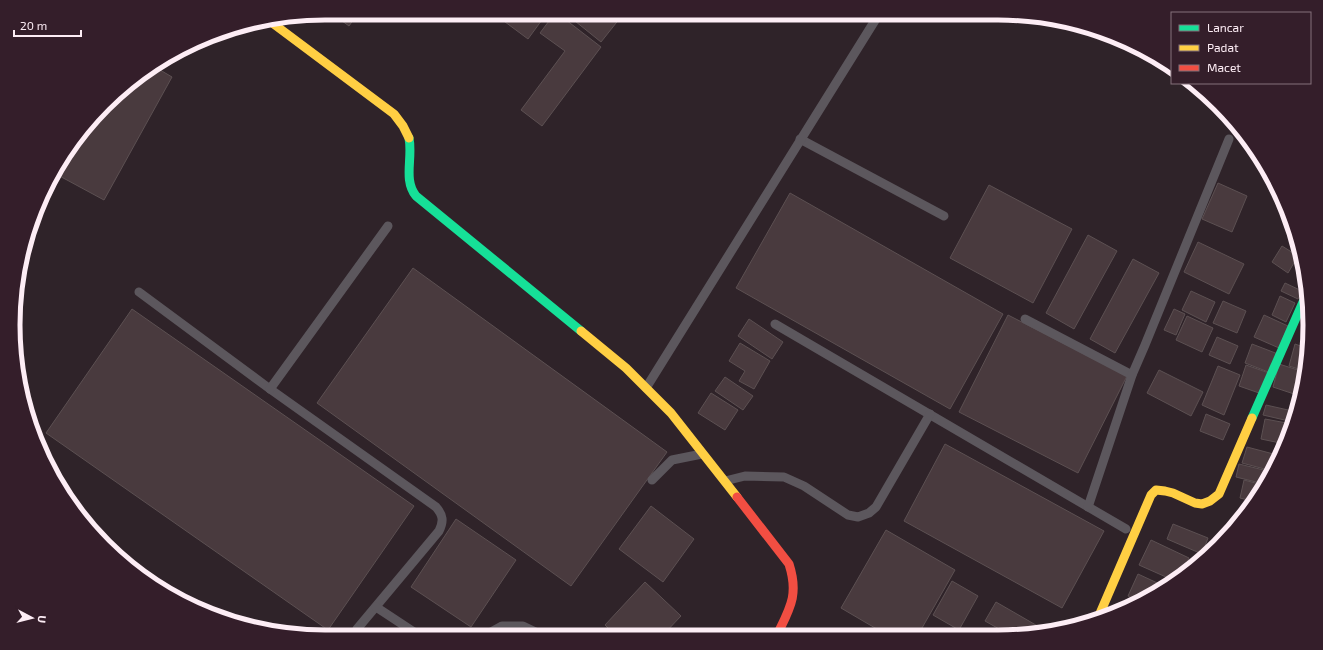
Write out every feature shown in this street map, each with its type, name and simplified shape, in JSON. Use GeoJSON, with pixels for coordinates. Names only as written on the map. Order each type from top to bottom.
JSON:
{"type":"FeatureCollection","features":[{"type":"Feature","properties":{"kind":"street"},"geometry":{"type":"LineString","coordinates":[[274,25],[394,114],[405,126],[411,150],[409,176],[410,187],[417,196],[433,211],[626,368],[671,413],[725,480],[789,564],[794,575],[795,587],[793,600],[779,630]]}},
{"type":"Feature","properties":{"kind":"street"},"geometry":{"type":"LineString","coordinates":[[1100,612],[1151,495],[1156,490],[1164,490],[1196,504],[1206,504],[1219,494],[1302,304]]}},
{"type":"Feature","properties":{"kind":"lane"},"geometry":{"type":"LineString","coordinates":[[646,388],[875,20]]}},
{"type":"Feature","properties":{"kind":"lane"},"geometry":{"type":"LineString","coordinates":[[1088,507],[1132,375],[1229,139]]}},
{"type":"Feature","properties":{"kind":"lane"},"geometry":{"type":"LineString","coordinates":[[800,140],[944,216]]}},
{"type":"Feature","properties":{"kind":"lane"},"geometry":{"type":"LineString","coordinates":[[270,389],[388,226]]}},
{"type":"Feature","properties":{"kind":"lane"},"geometry":{"type":"LineString","coordinates":[[139,292],[270,389],[436,508],[442,516],[442,525],[439,531],[357,629]]}},
{"type":"Feature","properties":{"kind":"lane"},"geometry":{"type":"LineString","coordinates":[[1026,319],[1132,375]]}},
{"type":"Feature","properties":{"kind":"lane"},"geometry":{"type":"LineString","coordinates":[[775,324],[1126,529]]}},
{"type":"Feature","properties":{"kind":"lane"},"geometry":{"type":"LineString","coordinates":[[725,480],[745,476],[784,477],[804,486],[848,515],[858,517],[869,513],[876,507],[930,414]]}},
{"type":"Feature","properties":{"kind":"lane"},"geometry":{"type":"LineString","coordinates":[[652,480],[672,460],[703,453]]}},
{"type":"Feature","properties":{"kind":"lane"},"geometry":{"type":"LineString","coordinates":[[376,607],[411,630]]}},
{"type":"Feature","properties":{"kind":"lane"},"geometry":{"type":"LineString","coordinates":[[495,630],[502,626],[523,626],[531,630]]}},
{"type":"Feature","properties":{"kind":"building"},"geometry":{"type":"Polygon","coordinates":[[[341,20],[353,20],[349,26],[341,20]]]}},
{"type":"Feature","properties":{"kind":"building"},"geometry":{"type":"Polygon","coordinates":[[[502,20],[542,20],[528,39],[502,20]]]}},
{"type":"Feature","properties":{"kind":"building"},"geometry":{"type":"Polygon","coordinates":[[[550,20],[566,20],[601,47],[542,126],[521,110],[565,51],[540,33],[550,20]]]}},
{"type":"Feature","properties":{"kind":"building"},"geometry":{"type":"Polygon","coordinates":[[[574,20],[618,20],[601,42],[574,20]]]}},
{"type":"Feature","properties":{"kind":"building"},"geometry":{"type":"Polygon","coordinates":[[[159,69],[172,77],[104,200],[59,176],[83,139],[109,109],[139,83],[159,69]]]}},
{"type":"Feature","properties":{"kind":"building"},"geometry":{"type":"Polygon","coordinates":[[[1218,183],[1247,196],[1232,232],[1202,219],[1218,183]]]}},
{"type":"Feature","properties":{"kind":"building"},"geometry":{"type":"Polygon","coordinates":[[[989,185],[1072,229],[1033,303],[950,258],[989,185]]]}},
{"type":"Feature","properties":{"kind":"building"},"geometry":{"type":"Polygon","coordinates":[[[790,193],[1003,314],[950,409],[736,288],[790,193]]]}},
{"type":"Feature","properties":{"kind":"building"},"geometry":{"type":"Polygon","coordinates":[[[1088,235],[1117,251],[1074,329],[1046,313],[1088,235]]]}},
{"type":"Feature","properties":{"kind":"building"},"geometry":{"type":"Polygon","coordinates":[[[1198,242],[1244,264],[1229,294],[1184,272],[1198,242]]]}},
{"type":"Feature","properties":{"kind":"building"},"geometry":{"type":"Polygon","coordinates":[[[1282,246],[1295,254],[1296,260],[1288,273],[1272,262],[1282,246]]]}},
{"type":"Feature","properties":{"kind":"building"},"geometry":{"type":"Polygon","coordinates":[[[1133,259],[1159,273],[1115,353],[1090,339],[1133,259]]]}},
{"type":"Feature","properties":{"kind":"building"},"geometry":{"type":"Polygon","coordinates":[[[413,268],[667,452],[571,586],[317,403],[413,268]]]}},
{"type":"Feature","properties":{"kind":"building"},"geometry":{"type":"Polygon","coordinates":[[[1285,283],[1301,290],[1301,293],[1298,299],[1281,291],[1285,283]]]}},
{"type":"Feature","properties":{"kind":"building"},"geometry":{"type":"Polygon","coordinates":[[[1191,291],[1215,302],[1206,322],[1182,310],[1191,291]]]}},
{"type":"Feature","properties":{"kind":"building"},"geometry":{"type":"Polygon","coordinates":[[[1280,296],[1295,303],[1286,322],[1272,315],[1280,296]]]}},
{"type":"Feature","properties":{"kind":"building"},"geometry":{"type":"Polygon","coordinates":[[[1223,301],[1246,311],[1237,333],[1213,323],[1223,301]]]}},
{"type":"Feature","properties":{"kind":"building"},"geometry":{"type":"Polygon","coordinates":[[[132,309],[414,506],[328,630],[46,433],[132,309]]]}},
{"type":"Feature","properties":{"kind":"building"},"geometry":{"type":"Polygon","coordinates":[[[1174,309],[1185,314],[1176,335],[1164,330],[1174,309]]]}},
{"type":"Feature","properties":{"kind":"building"},"geometry":{"type":"Polygon","coordinates":[[[1008,315],[1127,376],[1078,473],[959,412],[1008,315]]]}},
{"type":"Feature","properties":{"kind":"building"},"geometry":{"type":"Polygon","coordinates":[[[1264,315],[1288,326],[1279,348],[1254,337],[1264,315]]]}},
{"type":"Feature","properties":{"kind":"building"},"geometry":{"type":"Polygon","coordinates":[[[1187,316],[1213,328],[1202,352],[1176,340],[1187,316]]]}},
{"type":"Feature","properties":{"kind":"building"},"geometry":{"type":"Polygon","coordinates":[[[749,319],[783,342],[772,359],[738,336],[749,319]]]}},
{"type":"Feature","properties":{"kind":"building"},"geometry":{"type":"Polygon","coordinates":[[[1217,337],[1238,346],[1230,364],[1209,355],[1217,337]]]}},
{"type":"Feature","properties":{"kind":"building"},"geometry":{"type":"Polygon","coordinates":[[[740,343],[770,361],[754,389],[739,381],[745,371],[729,361],[740,343]]]}},
{"type":"Feature","properties":{"kind":"building"},"geometry":{"type":"Polygon","coordinates":[[[1252,344],[1278,354],[1271,373],[1245,363],[1252,344]]]}},
{"type":"Feature","properties":{"kind":"building"},"geometry":{"type":"Polygon","coordinates":[[[1295,344],[1302,346],[1299,369],[1289,366],[1295,344]]]}},
{"type":"Feature","properties":{"kind":"building"},"geometry":{"type":"Polygon","coordinates":[[[1279,364],[1299,370],[1294,394],[1273,387],[1279,364]]]}},
{"type":"Feature","properties":{"kind":"building"},"geometry":{"type":"Polygon","coordinates":[[[1246,365],[1269,373],[1262,394],[1239,386],[1246,365]]]}},
{"type":"Feature","properties":{"kind":"building"},"geometry":{"type":"Polygon","coordinates":[[[1218,366],[1240,375],[1224,415],[1202,405],[1218,366]]]}},
{"type":"Feature","properties":{"kind":"building"},"geometry":{"type":"Polygon","coordinates":[[[1159,370],[1203,392],[1191,416],[1147,393],[1159,370]]]}},
{"type":"Feature","properties":{"kind":"building"},"geometry":{"type":"Polygon","coordinates":[[[725,377],[753,396],[743,410],[715,391],[725,377]]]}},
{"type":"Feature","properties":{"kind":"building"},"geometry":{"type":"Polygon","coordinates":[[[711,393],[738,410],[725,430],[698,413],[711,393]]]}},
{"type":"Feature","properties":{"kind":"building"},"geometry":{"type":"Polygon","coordinates":[[[1266,405],[1291,411],[1288,421],[1263,415],[1266,405]]]}},
{"type":"Feature","properties":{"kind":"building"},"geometry":{"type":"Polygon","coordinates":[[[1206,414],[1230,424],[1223,440],[1200,431],[1206,414]]]}},
{"type":"Feature","properties":{"kind":"building"},"geometry":{"type":"Polygon","coordinates":[[[1265,419],[1287,423],[1280,443],[1261,439],[1265,419]]]}},
{"type":"Feature","properties":{"kind":"building"},"geometry":{"type":"Polygon","coordinates":[[[945,444],[1104,531],[1062,608],[904,521],[945,444]]]}},
{"type":"Feature","properties":{"kind":"building"},"geometry":{"type":"Polygon","coordinates":[[[1247,447],[1275,454],[1267,470],[1242,463],[1247,447]]]}},
{"type":"Feature","properties":{"kind":"building"},"geometry":{"type":"Polygon","coordinates":[[[1239,464],[1266,471],[1259,483],[1236,477],[1239,464]]]}},
{"type":"Feature","properties":{"kind":"building"},"geometry":{"type":"Polygon","coordinates":[[[1244,480],[1258,484],[1248,500],[1240,498],[1244,480]]]}},
{"type":"Feature","properties":{"kind":"building"},"geometry":{"type":"Polygon","coordinates":[[[651,506],[694,539],[663,582],[619,549],[651,506]]]}},
{"type":"Feature","properties":{"kind":"building"},"geometry":{"type":"Polygon","coordinates":[[[456,519],[516,560],[471,627],[411,587],[456,519]]]}},
{"type":"Feature","properties":{"kind":"building"},"geometry":{"type":"Polygon","coordinates":[[[1173,524],[1208,538],[1203,550],[1200,553],[1167,539],[1173,524]]]}},
{"type":"Feature","properties":{"kind":"building"},"geometry":{"type":"Polygon","coordinates":[[[886,530],[955,570],[921,630],[878,630],[841,608],[886,530]]]}},
{"type":"Feature","properties":{"kind":"building"},"geometry":{"type":"Polygon","coordinates":[[[1151,540],[1189,558],[1186,566],[1168,578],[1139,565],[1151,540]]]}},
{"type":"Feature","properties":{"kind":"building"},"geometry":{"type":"Polygon","coordinates":[[[1138,574],[1159,584],[1133,599],[1128,596],[1138,574]]]}},
{"type":"Feature","properties":{"kind":"building"},"geometry":{"type":"Polygon","coordinates":[[[952,581],[978,596],[959,630],[933,615],[952,581]]]}},
{"type":"Feature","properties":{"kind":"building"},"geometry":{"type":"Polygon","coordinates":[[[645,582],[681,616],[668,630],[610,630],[605,625],[645,582]]]}},
{"type":"Feature","properties":{"kind":"building"},"geometry":{"type":"Polygon","coordinates":[[[996,602],[1039,627],[1001,630],[985,621],[996,602]]]}},
{"type":"Feature","properties":{"kind":"traffic: fast"},"geometry":{"type":"LineString","coordinates":[[409,138],[409,176],[412,190],[416,196],[581,331]]}},
{"type":"Feature","properties":{"kind":"traffic: fast"},"geometry":{"type":"LineString","coordinates":[[1252,418],[1302,304]]}},
{"type":"Feature","properties":{"kind":"traffic: slow"},"geometry":{"type":"LineString","coordinates":[[274,25],[394,114],[403,126],[409,138]]}},
{"type":"Feature","properties":{"kind":"traffic: slow"},"geometry":{"type":"LineString","coordinates":[[581,331],[626,368],[671,413],[737,497]]}},
{"type":"Feature","properties":{"kind":"traffic: slow"},"geometry":{"type":"LineString","coordinates":[[1100,612],[1151,495],[1156,490],[1173,493],[1195,503],[1202,504],[1210,501],[1219,494],[1252,418]]}},
{"type":"Feature","properties":{"kind":"traffic: jam"},"geometry":{"type":"LineString","coordinates":[[737,497],[789,564],[793,584],[792,601],[780,630]]}}]}
